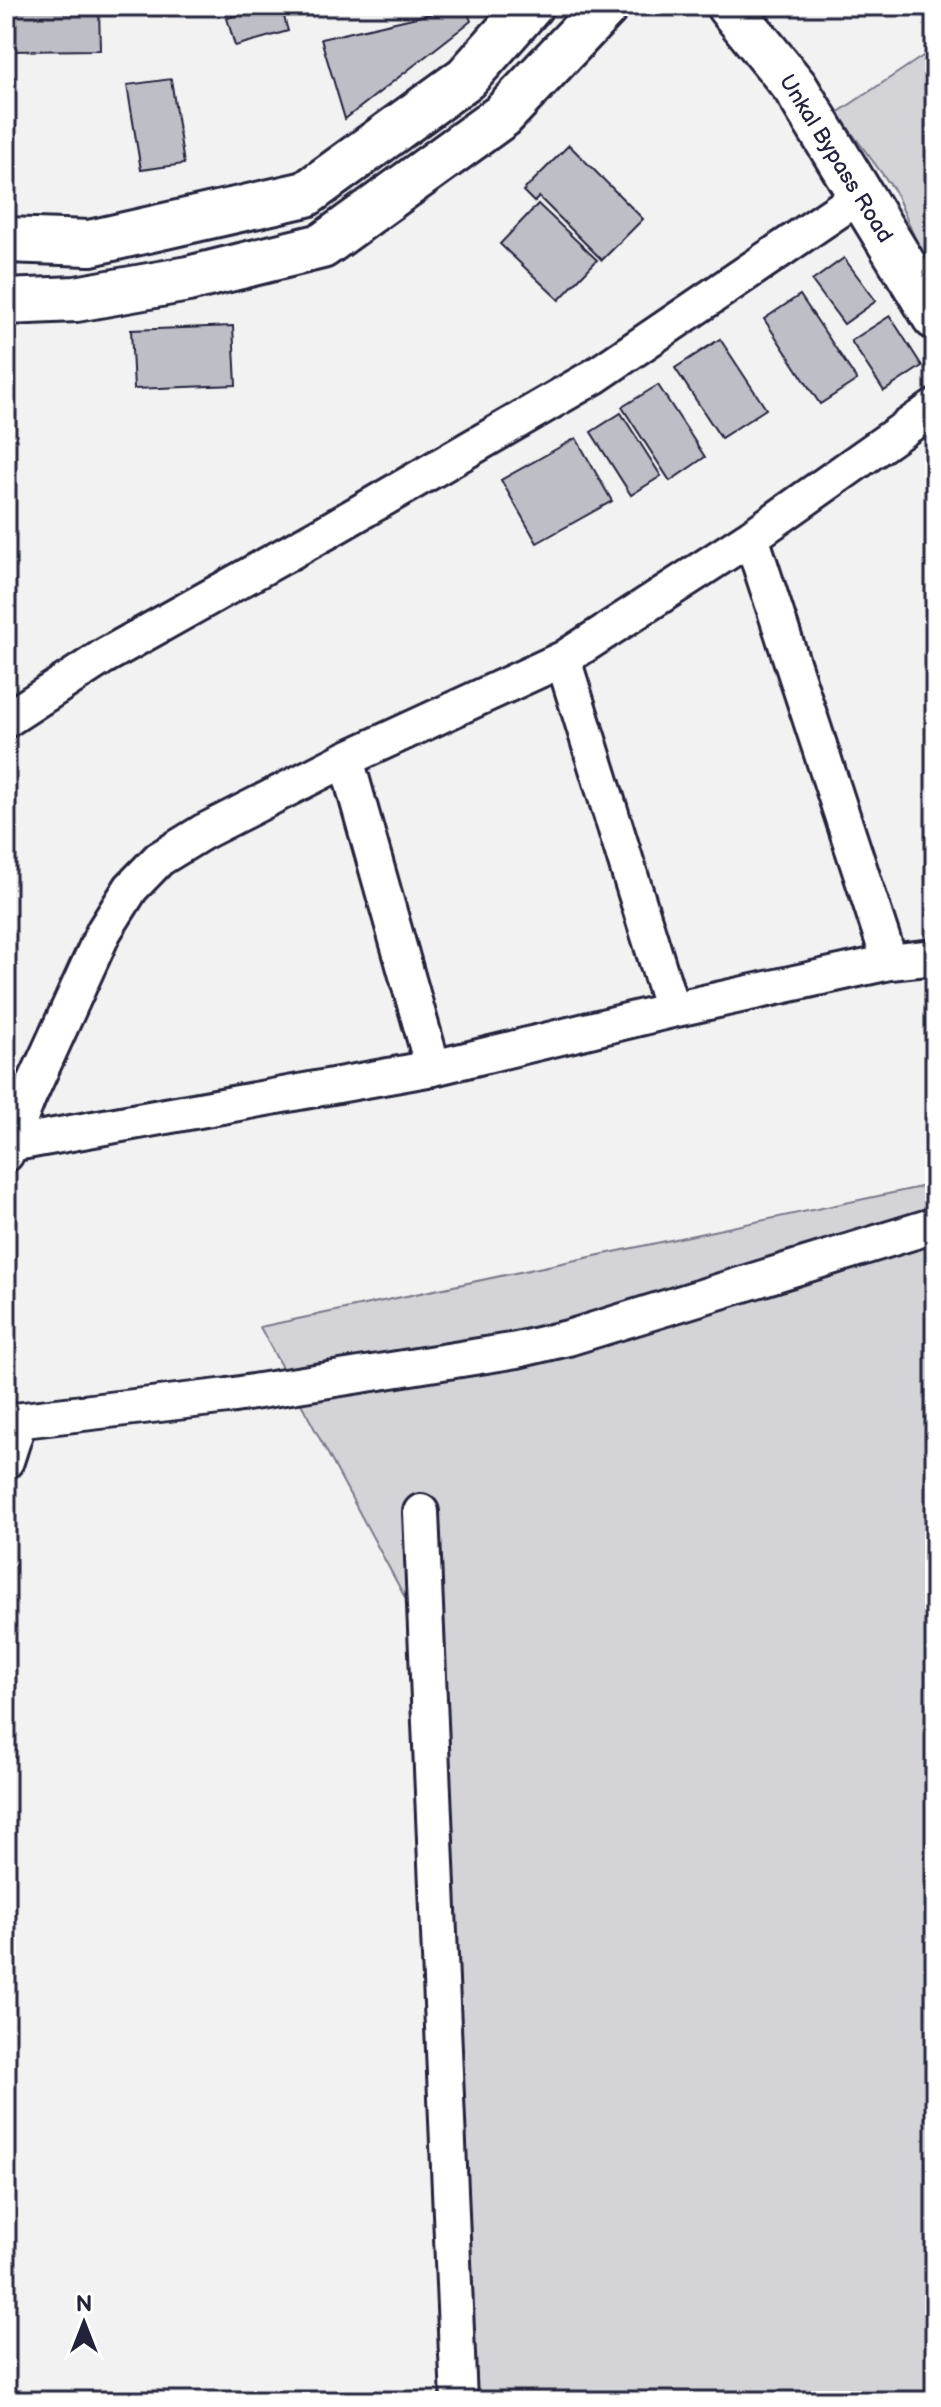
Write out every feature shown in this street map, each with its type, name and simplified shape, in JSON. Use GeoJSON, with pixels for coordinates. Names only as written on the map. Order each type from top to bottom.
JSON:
{"type":"FeatureCollection","features":[{"type":"Feature","properties":{"kind":"main road"},"geometry":{"type":"LineString","coordinates":[[6,240],[90,243],[306,194],[466,78],[530,6]]}},
{"type":"Feature","properties":{"kind":"main road"},"geometry":{"type":"LineString","coordinates":[[6,302],[94,296],[188,279],[322,246],[502,116],[606,6]]}},
{"type":"Feature","properties":{"kind":"main road","name":"Unkal Bypass Road"},"geometry":{"type":"LineString","coordinates":[[729,6],[795,87],[935,317]]}},
{"type":"Feature","properties":{"kind":"main road"},"geometry":{"type":"LineString","coordinates":[[90,243],[94,296]]}},
{"type":"Feature","properties":{"kind":"street"},"geometry":{"type":"LineString","coordinates":[[6,720],[103,657],[595,376],[861,195]]}},
{"type":"Feature","properties":{"kind":"street"},"geometry":{"type":"LineString","coordinates":[[8,1149],[104,931],[131,888],[159,859],[203,832],[346,759],[563,659],[751,537],[935,407]]}},
{"type":"Feature","properties":{"kind":"street"},"geometry":{"type":"LineString","coordinates":[[751,537],[890,962]]}},
{"type":"Feature","properties":{"kind":"street"},"geometry":{"type":"LineString","coordinates":[[563,659],[672,1010]]}},
{"type":"Feature","properties":{"kind":"street"},"geometry":{"type":"LineString","coordinates":[[346,759],[433,1068]]}},
{"type":"Feature","properties":{"kind":"street"},"geometry":{"type":"LineString","coordinates":[[8,1149],[433,1068],[672,1010],[890,962],[935,957]]}},
{"type":"Feature","properties":{"kind":"street"},"geometry":{"type":"LineString","coordinates":[[6,1461],[13,1421],[228,1396],[517,1350],[568,1338],[935,1225]]}},
{"type":"Feature","properties":{"kind":"street"},"geometry":{"type":"LineString","coordinates":[[421,1512],[459,2401]]}},
{"type":"Feature","properties":{"kind":"shaded area"},"geometry":{"type":"Polygon","coordinates":[[[935,48],[935,286],[895,191],[837,113],[935,48]]]}},
{"type":"Feature","properties":{"kind":"shaded area"},"geometry":{"type":"Polygon","coordinates":[[[935,1184],[935,2401],[438,2401],[443,2364],[431,1646],[260,1327],[935,1184]]]}},
{"type":"Feature","properties":{"kind":"building"},"geometry":{"type":"Polygon","coordinates":[[[6,6],[99,6],[100,50],[6,51],[6,6]]]}},
{"type":"Feature","properties":{"kind":"building"},"geometry":{"type":"Polygon","coordinates":[[[269,6],[281,6],[288,31],[235,46],[227,18],[269,6]]]}},
{"type":"Feature","properties":{"kind":"building"},"geometry":{"type":"Polygon","coordinates":[[[465,6],[471,21],[345,119],[321,39],[465,6]]]}},
{"type":"Feature","properties":{"kind":"building"},"geometry":{"type":"Polygon","coordinates":[[[171,79],[184,164],[141,170],[127,85],[171,79]]]}},
{"type":"Feature","properties":{"kind":"building"},"geometry":{"type":"Polygon","coordinates":[[[569,145],[643,219],[602,260],[539,197],[534,202],[523,191],[569,145]]]}},
{"type":"Feature","properties":{"kind":"building"},"geometry":{"type":"Polygon","coordinates":[[[538,204],[597,260],[559,300],[500,244],[538,204]]]}},
{"type":"Feature","properties":{"kind":"building"},"geometry":{"type":"Polygon","coordinates":[[[844,258],[876,301],[844,324],[812,281],[844,258]]]}},
{"type":"Feature","properties":{"kind":"building"},"geometry":{"type":"Polygon","coordinates":[[[800,295],[857,380],[820,404],[764,319],[800,295]]]}},
{"type":"Feature","properties":{"kind":"building"},"geometry":{"type":"Polygon","coordinates":[[[890,316],[922,366],[884,391],[851,341],[890,316]]]}},
{"type":"Feature","properties":{"kind":"building"},"geometry":{"type":"Polygon","coordinates":[[[233,326],[236,385],[134,389],[131,330],[233,326]]]}},
{"type":"Feature","properties":{"kind":"building"},"geometry":{"type":"Polygon","coordinates":[[[720,339],[766,409],[721,438],[675,368],[720,339]]]}},
{"type":"Feature","properties":{"kind":"building"},"geometry":{"type":"Polygon","coordinates":[[[658,385],[705,457],[670,481],[622,407],[658,385]]]}},
{"type":"Feature","properties":{"kind":"building"},"geometry":{"type":"Polygon","coordinates":[[[621,413],[661,476],[631,495],[591,432],[621,413]]]}},
{"type":"Feature","properties":{"kind":"building"},"geometry":{"type":"Polygon","coordinates":[[[576,438],[612,501],[537,543],[501,480],[576,438]]]}}]}
